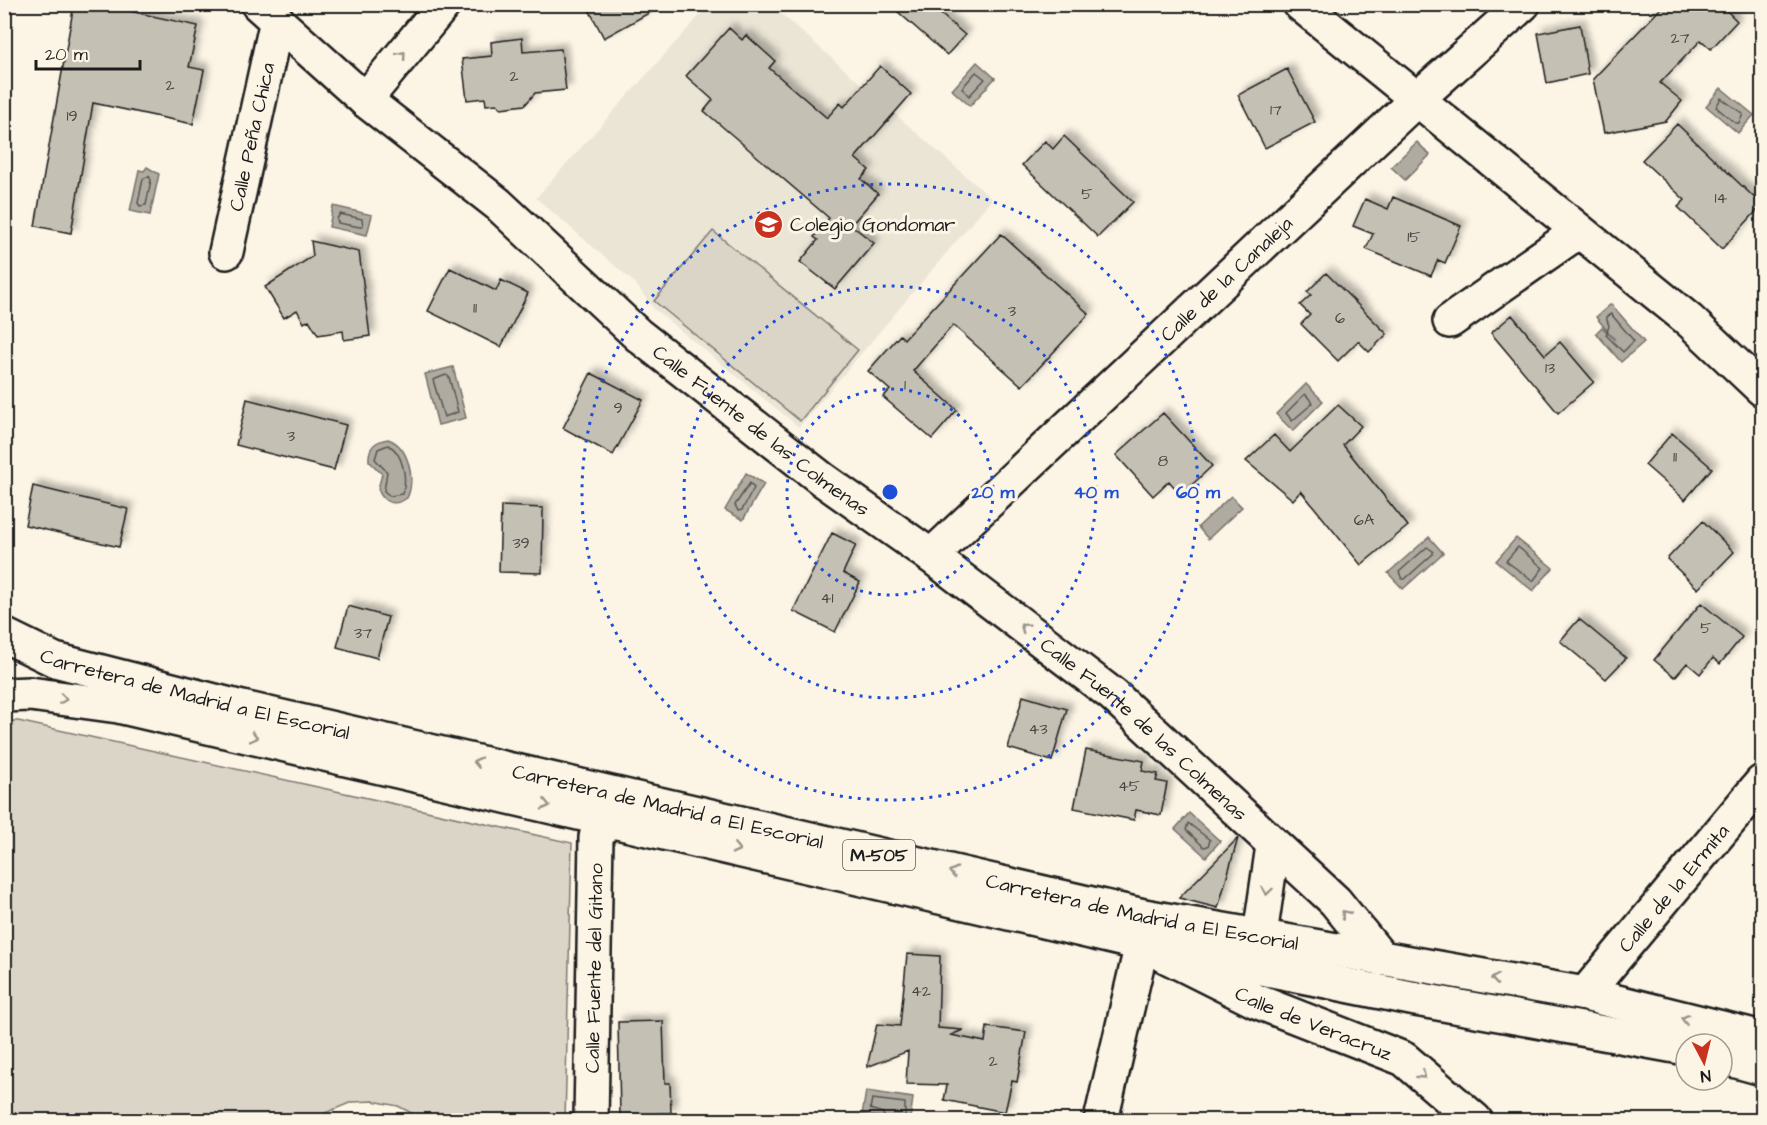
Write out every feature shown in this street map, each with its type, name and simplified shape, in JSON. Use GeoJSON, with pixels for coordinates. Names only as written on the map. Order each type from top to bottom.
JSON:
{"type":"FeatureCollection","features":[{"type":"Feature","properties":{"kind":"main road"},"geometry":{"type":"LineString","coordinates":[[365,100],[444,4]]}},
{"type":"Feature","properties":{"kind":"main road"},"geometry":{"type":"LineString","coordinates":[[1300,4],[1689,320],[1762,389]]}},
{"type":"Feature","properties":{"kind":"main road","name":"Calle de la Canaleja"},"geometry":{"type":"LineString","coordinates":[[931,556],[1417,99],[1523,4]]}},
{"type":"Feature","properties":{"kind":"main road","name":"Calle Fuente de las Colmenas"},"geometry":{"type":"LineString","coordinates":[[268,12],[365,100],[498,204],[638,335],[822,480],[931,556],[1113,695],[1273,846],[1335,901],[1382,959]]}},
{"type":"Feature","properties":{"kind":"main road","name":"Calle Peña Chica"},"geometry":{"type":"LineString","coordinates":[[226,252],[268,12]]}},
{"type":"Feature","properties":{"kind":"main road"},"geometry":{"type":"LineString","coordinates":[[1450,321],[1579,231]]}},
{"type":"Feature","properties":{"kind":"main road","name":"Carretera de Madrid a El Escorial"},"geometry":{"type":"LineString","coordinates":[[4,635],[55,660],[234,706],[1132,913],[1585,994],[1762,1038]]}},
{"type":"Feature","properties":{"kind":"main road","name":"Carretera de Madrid a El Escorial"},"geometry":{"type":"LineString","coordinates":[[4,695],[30,694],[118,706],[1142,944],[1416,999],[1674,1046]]}},
{"type":"Feature","properties":{"kind":"main road","name":"Calle de la Ermita"},"geometry":{"type":"LineString","coordinates":[[1585,994],[1762,782]]}},
{"type":"Feature","properties":{"kind":"main road","name":"Calle Fuente del Gitano"},"geometry":{"type":"LineString","coordinates":[[591,1120],[596,837],[607,819]]}},
{"type":"Feature","properties":{"kind":"main road"},"geometry":{"type":"LineString","coordinates":[[1260,935],[1273,846]]}},
{"type":"Feature","properties":{"kind":"main road"},"geometry":{"type":"LineString","coordinates":[[1101,1120],[1142,944]]}},
{"type":"Feature","properties":{"kind":"main road","name":"Calle de Veracruz"},"geometry":{"type":"LineString","coordinates":[[1142,944],[1256,1001],[1404,1059],[1475,1120]]}},
{"type":"Feature","properties":{"kind":"main road"},"geometry":{"type":"LineString","coordinates":[[1734,1060],[1762,1068]]}},
{"type":"Feature","properties":{"kind":"shaded area","name":"Colegio Gondomar"},"geometry":{"type":"Polygon","coordinates":[[[770,4],[992,199],[799,427],[654,309],[635,283],[536,198],[709,5],[770,4]]]}},
{"type":"Feature","properties":{"kind":"shaded area"},"geometry":{"type":"Polygon","coordinates":[[[713,231],[858,350],[800,421],[654,301],[713,231]]]}},
{"type":"Feature","properties":{"kind":"shaded area"},"geometry":{"type":"Polygon","coordinates":[[[5,721],[18,721],[572,843],[565,1120],[425,1120],[398,1106],[373,1101],[352,1102],[308,1120],[5,1120],[5,721]]]}},
{"type":"Feature","properties":{"kind":"water"},"geometry":{"type":"Polygon","coordinates":[[[977,62],[995,78],[970,106],[952,90],[977,62]]]}},
{"type":"Feature","properties":{"kind":"water"},"geometry":{"type":"Polygon","coordinates":[[[1721,88],[1754,115],[1738,133],[1706,106],[1721,88]]]}},
{"type":"Feature","properties":{"kind":"water"},"geometry":{"type":"Polygon","coordinates":[[[1417,142],[1430,155],[1405,180],[1391,167],[1417,142]]]}},
{"type":"Feature","properties":{"kind":"water"},"geometry":{"type":"Polygon","coordinates":[[[147,167],[159,174],[150,215],[130,211],[139,170],[144,171],[147,167]]]}},
{"type":"Feature","properties":{"kind":"water"},"geometry":{"type":"Polygon","coordinates":[[[333,206],[372,215],[367,235],[329,227],[333,206]]]}},
{"type":"Feature","properties":{"kind":"water"},"geometry":{"type":"Polygon","coordinates":[[[1611,304],[1644,342],[1621,362],[1596,333],[1602,327],[1615,340],[1596,317],[1611,304]]]}},
{"type":"Feature","properties":{"kind":"water"},"geometry":{"type":"Polygon","coordinates":[[[453,367],[466,418],[438,425],[425,374],[453,367]]]}},
{"type":"Feature","properties":{"kind":"water"},"geometry":{"type":"Polygon","coordinates":[[[1306,384],[1323,401],[1293,431],[1276,414],[1306,384]]]}},
{"type":"Feature","properties":{"kind":"water"},"geometry":{"type":"Polygon","coordinates":[[[388,439],[395,443],[406,456],[411,482],[407,498],[393,503],[380,494],[378,489],[382,474],[369,461],[373,445],[388,439]]]}},
{"type":"Feature","properties":{"kind":"water"},"geometry":{"type":"Polygon","coordinates":[[[746,473],[764,484],[743,520],[725,510],[746,473]]]}},
{"type":"Feature","properties":{"kind":"water"},"geometry":{"type":"Polygon","coordinates":[[[1231,496],[1242,507],[1208,539],[1198,527],[1231,496]]]}},
{"type":"Feature","properties":{"kind":"water"},"geometry":{"type":"Polygon","coordinates":[[[1429,537],[1443,553],[1403,589],[1388,573],[1429,537]]]}},
{"type":"Feature","properties":{"kind":"water"},"geometry":{"type":"Polygon","coordinates":[[[1516,538],[1553,568],[1533,591],[1496,561],[1516,538]]]}},
{"type":"Feature","properties":{"kind":"water"},"geometry":{"type":"Polygon","coordinates":[[[1189,813],[1220,841],[1206,857],[1175,829],[1189,813]]]}},
{"type":"Feature","properties":{"kind":"water"},"geometry":{"type":"Polygon","coordinates":[[[866,1091],[913,1098],[910,1120],[862,1115],[866,1091]]]}},
{"type":"Feature","properties":{"kind":"building"},"geometry":{"type":"Polygon","coordinates":[[[74,4],[98,4],[198,26],[189,67],[204,70],[193,124],[93,103],[71,233],[35,226],[74,4]]]}},
{"type":"Feature","properties":{"kind":"building"},"geometry":{"type":"Polygon","coordinates":[[[586,4],[665,4],[604,38],[586,4]]]}},
{"type":"Feature","properties":{"kind":"building"},"geometry":{"type":"Polygon","coordinates":[[[889,4],[929,4],[965,35],[947,55],[889,4]]]}},
{"type":"Feature","properties":{"kind":"building"},"geometry":{"type":"Polygon","coordinates":[[[1665,4],[1720,4],[1737,21],[1711,49],[1701,40],[1660,83],[1682,101],[1666,121],[1604,133],[1593,79],[1665,4]]]}},
{"type":"Feature","properties":{"kind":"building"},"geometry":{"type":"Polygon","coordinates":[[[1580,25],[1588,74],[1547,83],[1538,33],[1580,25]]]}},
{"type":"Feature","properties":{"kind":"building"},"geometry":{"type":"Polygon","coordinates":[[[729,28],[742,40],[746,35],[775,61],[769,68],[827,118],[840,103],[844,107],[880,66],[911,94],[855,158],[869,170],[861,179],[878,194],[851,225],[874,243],[835,289],[800,262],[818,240],[814,237],[829,218],[704,111],[713,100],[686,76],[729,28]]]}},
{"type":"Feature","properties":{"kind":"building"},"geometry":{"type":"Polygon","coordinates":[[[522,38],[523,52],[561,49],[566,90],[535,93],[525,105],[501,108],[497,104],[486,105],[485,98],[467,100],[462,59],[492,56],[491,42],[522,38]]]}},
{"type":"Feature","properties":{"kind":"building"},"geometry":{"type":"Polygon","coordinates":[[[1287,69],[1315,122],[1265,148],[1238,95],[1287,69]]]}},
{"type":"Feature","properties":{"kind":"building"},"geometry":{"type":"Polygon","coordinates":[[[1677,124],[1762,205],[1722,249],[1678,207],[1685,200],[1642,160],[1677,124]]]}},
{"type":"Feature","properties":{"kind":"building"},"geometry":{"type":"Polygon","coordinates":[[[1064,136],[1133,202],[1098,237],[1022,165],[1045,141],[1053,149],[1064,136]]]}},
{"type":"Feature","properties":{"kind":"building"},"geometry":{"type":"Polygon","coordinates":[[[1393,197],[1461,226],[1445,263],[1438,260],[1431,276],[1366,249],[1373,234],[1353,226],[1365,199],[1388,209],[1393,197]]]}},
{"type":"Feature","properties":{"kind":"building"},"geometry":{"type":"Polygon","coordinates":[[[1001,234],[1089,314],[1022,386],[953,325],[913,371],[957,410],[932,439],[883,397],[890,390],[868,371],[900,335],[904,339],[1001,234]]]}},
{"type":"Feature","properties":{"kind":"building"},"geometry":{"type":"Polygon","coordinates":[[[311,241],[359,252],[370,336],[344,340],[343,331],[318,335],[309,320],[304,323],[297,310],[284,318],[265,287],[313,256],[311,241]]]}},
{"type":"Feature","properties":{"kind":"building"},"geometry":{"type":"Polygon","coordinates":[[[450,268],[496,291],[501,280],[528,293],[501,347],[428,311],[450,268]]]}},
{"type":"Feature","properties":{"kind":"building"},"geometry":{"type":"Polygon","coordinates":[[[1326,273],[1387,334],[1369,352],[1358,341],[1338,361],[1301,324],[1310,315],[1300,305],[1311,295],[1307,292],[1326,273]]]}},
{"type":"Feature","properties":{"kind":"building"},"geometry":{"type":"Polygon","coordinates":[[[1512,315],[1545,355],[1560,342],[1594,382],[1558,413],[1491,333],[1512,315]]]}},
{"type":"Feature","properties":{"kind":"building"},"geometry":{"type":"Polygon","coordinates":[[[591,373],[643,400],[613,455],[563,428],[591,373]]]}},
{"type":"Feature","properties":{"kind":"building"},"geometry":{"type":"Polygon","coordinates":[[[247,399],[346,425],[334,470],[236,445],[247,399]]]}},
{"type":"Feature","properties":{"kind":"building"},"geometry":{"type":"Polygon","coordinates":[[[1338,405],[1361,426],[1343,445],[1408,526],[1361,565],[1301,491],[1293,500],[1246,461],[1274,435],[1290,452],[1338,405]]]}},
{"type":"Feature","properties":{"kind":"building"},"geometry":{"type":"Polygon","coordinates":[[[1163,413],[1212,466],[1181,495],[1169,481],[1153,496],[1116,455],[1163,413]]]}},
{"type":"Feature","properties":{"kind":"building"},"geometry":{"type":"Polygon","coordinates":[[[1672,433],[1712,468],[1685,500],[1645,465],[1672,433]]]}},
{"type":"Feature","properties":{"kind":"building"},"geometry":{"type":"Polygon","coordinates":[[[33,486],[128,509],[119,547],[25,525],[33,486]]]}},
{"type":"Feature","properties":{"kind":"building"},"geometry":{"type":"Polygon","coordinates":[[[501,506],[543,508],[542,573],[499,572],[501,506]]]}},
{"type":"Feature","properties":{"kind":"building"},"geometry":{"type":"Polygon","coordinates":[[[1703,521],[1734,552],[1698,589],[1667,559],[1703,521]]]}},
{"type":"Feature","properties":{"kind":"building"},"geometry":{"type":"Polygon","coordinates":[[[832,533],[856,545],[843,573],[860,582],[835,632],[793,611],[832,533]]]}},
{"type":"Feature","properties":{"kind":"building"},"geometry":{"type":"Polygon","coordinates":[[[1701,603],[1742,637],[1720,664],[1713,658],[1700,674],[1687,663],[1675,677],[1654,660],[1701,603]]]}},
{"type":"Feature","properties":{"kind":"building"},"geometry":{"type":"Polygon","coordinates":[[[348,606],[388,617],[377,658],[337,647],[348,606]]]}},
{"type":"Feature","properties":{"kind":"building"},"geometry":{"type":"Polygon","coordinates":[[[1579,619],[1626,658],[1606,679],[1560,641],[1579,619]]]}},
{"type":"Feature","properties":{"kind":"building"},"geometry":{"type":"Polygon","coordinates":[[[1023,696],[1067,709],[1052,761],[1008,748],[1023,696]]]}},
{"type":"Feature","properties":{"kind":"building"},"geometry":{"type":"Polygon","coordinates":[[[1086,750],[1144,761],[1142,771],[1158,774],[1156,781],[1167,783],[1161,815],[1136,810],[1134,820],[1074,808],[1086,750]]]}},
{"type":"Feature","properties":{"kind":"building"},"geometry":{"type":"Polygon","coordinates":[[[1238,838],[1218,908],[1179,898],[1238,838]]]}},
{"type":"Feature","properties":{"kind":"building"},"geometry":{"type":"Polygon","coordinates":[[[907,954],[940,956],[938,1028],[963,1030],[951,1035],[985,1042],[987,1027],[1026,1032],[1017,1082],[1012,1081],[1005,1112],[944,1100],[947,1085],[906,1084],[908,1051],[867,1067],[877,1024],[900,1026],[907,954]]]}},
{"type":"Feature","properties":{"kind":"building"},"geometry":{"type":"Polygon","coordinates":[[[663,1021],[665,1083],[670,1083],[671,1113],[620,1115],[618,1022],[663,1021]]]}},
{"type":"Feature","properties":{"kind":"place","name":"Colegio Gondomar"},"geometry":{"type":"Point","coordinates":[769,224]}}]}
